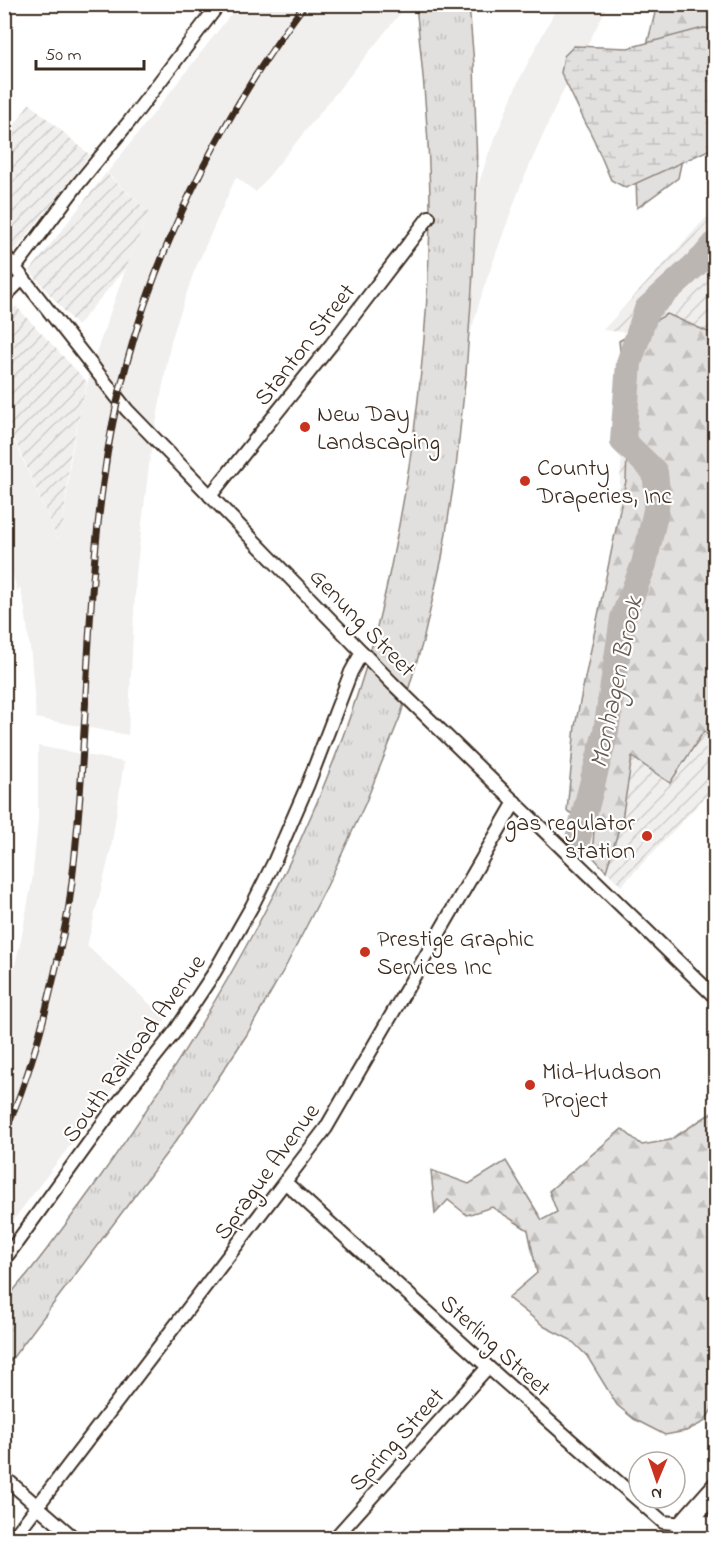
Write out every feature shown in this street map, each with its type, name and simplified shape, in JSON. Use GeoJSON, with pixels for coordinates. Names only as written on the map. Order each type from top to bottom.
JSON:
{"type":"FeatureCollection","features":[{"type":"Feature","properties":{"kind":"main road"},"geometry":{"type":"LineString","coordinates":[[689,1531],[716,1488]]}},
{"type":"Feature","properties":{"kind":"main road"},"geometry":{"type":"LineString","coordinates":[[689,1531],[705,1526],[716,1535]]}},
{"type":"Feature","properties":{"kind":"street"},"geometry":{"type":"LineString","coordinates":[[4,297],[78,184],[129,122],[219,4]]}},
{"type":"Feature","properties":{"kind":"street","name":"Stanton Street"},"geometry":{"type":"LineString","coordinates":[[210,496],[331,345],[429,217]]}},
{"type":"Feature","properties":{"kind":"street","name":"Genung Street"},"geometry":{"type":"LineString","coordinates":[[4,254],[127,410],[362,652],[716,998]]}},
{"type":"Feature","properties":{"kind":"street","name":"South Railroad Avenue"},"geometry":{"type":"LineString","coordinates":[[4,1260],[111,1112],[174,1033],[224,956],[252,906],[288,832],[351,672],[362,652]]}},
{"type":"Feature","properties":{"kind":"street","name":"Sprague Avenue"},"geometry":{"type":"LineString","coordinates":[[13,1539],[326,1128],[515,802]]}},
{"type":"Feature","properties":{"kind":"street","name":"Sterling Street"},"geometry":{"type":"LineString","coordinates":[[286,1183],[663,1522],[689,1531]]}},
{"type":"Feature","properties":{"kind":"street","name":"Spring Street"},"geometry":{"type":"LineString","coordinates":[[335,1539],[488,1367]]}},
{"type":"Feature","properties":{"kind":"street"},"geometry":{"type":"LineString","coordinates":[[4,1478],[74,1539]]}},
{"type":"Feature","properties":{"kind":"street"},"geometry":{"type":"LineString","coordinates":[[670,1539],[689,1531]]}},
{"type":"Feature","properties":{"kind":"shaded area"},"geometry":{"type":"Polygon","coordinates":[[[238,5],[407,5],[256,192],[236,177],[193,274],[171,341],[150,457],[136,574],[128,735],[36,718],[25,609],[20,587],[17,591],[5,543],[4,417],[57,538],[62,537],[71,456],[82,403],[97,350],[149,212],[107,173],[238,5]]]}},
{"type":"Feature","properties":{"kind":"shaded area"},"geometry":{"type":"Polygon","coordinates":[[[558,5],[608,5],[560,97],[520,187],[484,287],[469,338],[476,192],[488,155],[518,82],[558,5]]]}},
{"type":"Feature","properties":{"kind":"shaded area"},"geometry":{"type":"Polygon","coordinates":[[[29,103],[90,155],[15,251],[5,237],[5,140],[29,103]]]}},
{"type":"Feature","properties":{"kind":"shaded area"},"geometry":{"type":"Polygon","coordinates":[[[106,173],[149,212],[126,268],[77,326],[30,271],[106,173]]]}},
{"type":"Feature","properties":{"kind":"shaded area"},"geometry":{"type":"Polygon","coordinates":[[[715,208],[715,787],[621,886],[592,856],[631,333],[603,330],[715,208]]]}},
{"type":"Feature","properties":{"kind":"shaded area"},"geometry":{"type":"Polygon","coordinates":[[[16,306],[87,382],[70,456],[62,537],[57,538],[5,417],[5,317],[16,306]]]}},
{"type":"Feature","properties":{"kind":"shaded area"},"geometry":{"type":"Polygon","coordinates":[[[38,746],[124,762],[111,849],[87,946],[166,1019],[5,1231],[5,1004],[21,940],[32,881],[38,820],[38,746]]]}},
{"type":"Feature","properties":{"kind":"green space"},"geometry":{"type":"Polygon","coordinates":[[[416,5],[469,5],[474,64],[477,170],[473,274],[456,468],[442,558],[423,641],[400,717],[365,804],[287,964],[246,1036],[181,1134],[5,1368],[3,1324],[6,1302],[77,1209],[135,1126],[178,1062],[237,962],[288,866],[317,802],[343,736],[365,670],[387,584],[404,497],[415,426],[426,319],[430,185],[426,108],[416,5]]]}},
{"type":"Feature","properties":{"kind":"green space"},"geometry":{"type":"Polygon","coordinates":[[[657,5],[715,5],[715,71],[692,112],[678,178],[637,208],[635,149],[646,49],[657,5]]]}},
{"type":"Feature","properties":{"kind":"green space"},"geometry":{"type":"Polygon","coordinates":[[[703,28],[715,29],[715,147],[626,188],[611,180],[561,73],[564,56],[574,46],[628,48],[703,28]]]}},
{"type":"Feature","properties":{"kind":"green space"},"geometry":{"type":"Polygon","coordinates":[[[667,314],[715,335],[715,742],[704,731],[670,783],[632,757],[622,819],[606,871],[592,856],[596,804],[583,820],[567,811],[575,726],[626,481],[628,426],[619,341],[667,314]]]}},
{"type":"Feature","properties":{"kind":"green space"},"geometry":{"type":"Polygon","coordinates":[[[716,1110],[715,1405],[704,1422],[686,1431],[665,1435],[634,1419],[617,1405],[587,1356],[571,1340],[545,1327],[508,1298],[537,1273],[528,1230],[492,1207],[467,1215],[448,1200],[435,1214],[431,1170],[469,1184],[506,1161],[542,1220],[557,1212],[549,1191],[622,1129],[642,1145],[670,1140],[716,1110]]]}},
{"type":"Feature","properties":{"kind":"waterway","name":"Monhagen Brook"},"geometry":{"type":"LineString","coordinates":[[577,842],[606,731],[623,618],[644,564],[656,510],[655,472],[623,441],[629,363],[647,309],[704,257],[716,243]]}},
{"type":"Feature","properties":{"kind":"railway"},"geometry":{"type":"LineString","coordinates":[[4,1134],[35,1050],[69,905],[80,800],[97,536],[114,418],[129,354],[149,292],[173,231],[201,171],[267,58],[305,4]]}},
{"type":"Feature","properties":{"kind":"place","name":"New Day Landscaping"},"geometry":{"type":"Point","coordinates":[305,427]}},
{"type":"Feature","properties":{"kind":"place","name":"County Draperies, Inc"},"geometry":{"type":"Point","coordinates":[525,481]}},
{"type":"Feature","properties":{"kind":"place","name":"gas regulator station"},"geometry":{"type":"Point","coordinates":[647,836]}},
{"type":"Feature","properties":{"kind":"place","name":"Prestige Graphic Services Inc"},"geometry":{"type":"Point","coordinates":[365,952]}},
{"type":"Feature","properties":{"kind":"place","name":"Mid-Hudson Project"},"geometry":{"type":"Point","coordinates":[530,1085]}}]}
